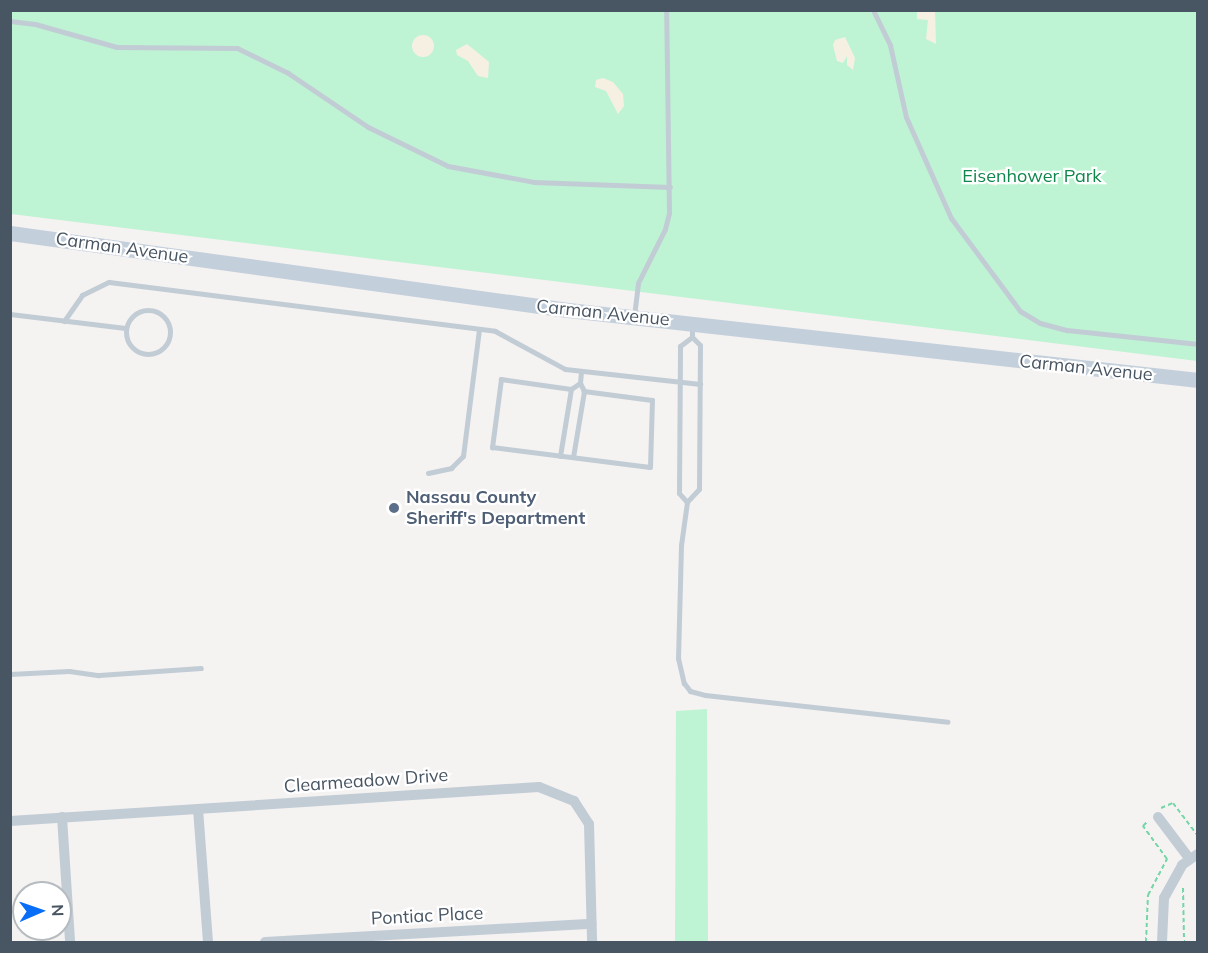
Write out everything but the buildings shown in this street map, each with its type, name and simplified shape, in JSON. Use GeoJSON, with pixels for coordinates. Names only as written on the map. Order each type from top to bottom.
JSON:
{"type":"FeatureCollection","features":[{"type":"Feature","properties":{"kind":"main road","name":"Carman Avenue"},"geometry":{"type":"LineString","coordinates":[[10,233],[634,316],[692,330],[1197,380]]}},
{"type":"Feature","properties":{"kind":"street","name":"Clearmeadow Drive"},"geometry":{"type":"LineString","coordinates":[[10,821],[506,788],[549,789],[574,801],[589,824],[592,942]]}},
{"type":"Feature","properties":{"kind":"street"},"geometry":{"type":"LineString","coordinates":[[198,809],[208,942]]}},
{"type":"Feature","properties":{"kind":"street"},"geometry":{"type":"LineString","coordinates":[[1154,815],[1193,856],[1172,879],[1164,898],[1162,942]]}},
{"type":"Feature","properties":{"kind":"street"},"geometry":{"type":"LineString","coordinates":[[62,817],[70,942]]}},
{"type":"Feature","properties":{"kind":"street","name":"Pontiac Place"},"geometry":{"type":"LineString","coordinates":[[265,942],[592,924]]}},
{"type":"Feature","properties":{"kind":"lane"},"geometry":{"type":"LineString","coordinates":[[634,316],[638,283],[665,229],[670,187],[666,10]]}},
{"type":"Feature","properties":{"kind":"lane"},"geometry":{"type":"LineString","coordinates":[[873,10],[891,45],[906,117],[951,218],[1020,311],[1040,323],[1066,330],[1197,344]]}},
{"type":"Feature","properties":{"kind":"lane"},"geometry":{"type":"LineString","coordinates":[[10,21],[35,24],[117,47],[237,48],[288,73],[368,127],[448,166],[534,182],[670,187]]}},
{"type":"Feature","properties":{"kind":"lane"},"geometry":{"type":"LineString","coordinates":[[64,321],[82,295],[109,282],[495,331],[565,369],[680,384],[700,384]]}},
{"type":"Feature","properties":{"kind":"lane"},"geometry":{"type":"LineString","coordinates":[[140,311],[158,311],[170,326],[169,336],[164,346],[149,354],[134,348],[125,328],[140,311]]}},
{"type":"Feature","properties":{"kind":"lane"},"geometry":{"type":"LineString","coordinates":[[10,314],[125,328]]}},
{"type":"Feature","properties":{"kind":"lane"},"geometry":{"type":"LineString","coordinates":[[428,473],[451,468],[463,456],[479,329]]}},
{"type":"Feature","properties":{"kind":"lane"},"geometry":{"type":"LineString","coordinates":[[687,502],[680,493],[680,346],[692,330],[700,345],[699,489],[687,502],[681,545],[678,658],[684,683],[690,690],[948,722]]}},
{"type":"Feature","properties":{"kind":"lane"},"geometry":{"type":"LineString","coordinates":[[573,458],[584,391],[579,383],[581,372]]}},
{"type":"Feature","properties":{"kind":"lane"},"geometry":{"type":"LineString","coordinates":[[571,389],[501,379],[492,447],[650,467],[652,400],[584,391]]}},
{"type":"Feature","properties":{"kind":"lane"},"geometry":{"type":"LineString","coordinates":[[560,456],[571,389],[579,383]]}},
{"type":"Feature","properties":{"kind":"lane"},"geometry":{"type":"LineString","coordinates":[[10,675],[69,671],[99,675],[201,668]]}},
{"type":"Feature","properties":{"kind":"path"},"geometry":{"type":"LineString","coordinates":[[1146,942],[1148,895],[1167,859],[1143,826],[1154,815],[1173,803],[1197,836]]}},
{"type":"Feature","properties":{"kind":"path"},"geometry":{"type":"LineString","coordinates":[[1183,881],[1184,942]]}},
{"type":"Feature","properties":{"kind":"green space","name":"Eisenhower Park"},"geometry":{"type":"Polygon","coordinates":[[[10,11],[1197,11],[1197,361],[11,214],[10,11]]]}},
{"type":"Feature","properties":{"kind":"green space"},"geometry":{"type":"Polygon","coordinates":[[[707,709],[708,942],[675,942],[676,711],[707,709]]]}},
{"type":"Feature","properties":{"kind":"sand"},"geometry":{"type":"Polygon","coordinates":[[[917,10],[935,11],[936,44],[926,39],[928,20],[917,19],[917,10]]]}},
{"type":"Feature","properties":{"kind":"sand"},"geometry":{"type":"Polygon","coordinates":[[[423,35],[431,38],[434,46],[431,54],[423,57],[415,54],[412,46],[415,38],[423,35]]]}},
{"type":"Feature","properties":{"kind":"sand"},"geometry":{"type":"Polygon","coordinates":[[[845,37],[855,58],[853,70],[847,65],[847,56],[843,63],[837,61],[833,45],[835,40],[845,37]]]}},
{"type":"Feature","properties":{"kind":"sand"},"geometry":{"type":"Polygon","coordinates":[[[467,44],[489,62],[488,78],[478,76],[468,61],[457,55],[456,50],[467,44]]]}},
{"type":"Feature","properties":{"kind":"sand"},"geometry":{"type":"Polygon","coordinates":[[[603,78],[613,82],[623,94],[624,106],[618,114],[606,91],[595,87],[596,80],[603,78]]]}},
{"type":"Feature","properties":{"kind":"sand"},"geometry":{"type":"Polygon","coordinates":[[[1005,169],[1015,174],[1016,181],[1007,184],[1001,180],[996,186],[988,184],[989,171],[1005,169]]]}},
{"type":"Feature","properties":{"kind":"place","name":"Nassau County Sheriff's Department"},"geometry":{"type":"Point","coordinates":[394,508]}}]}
